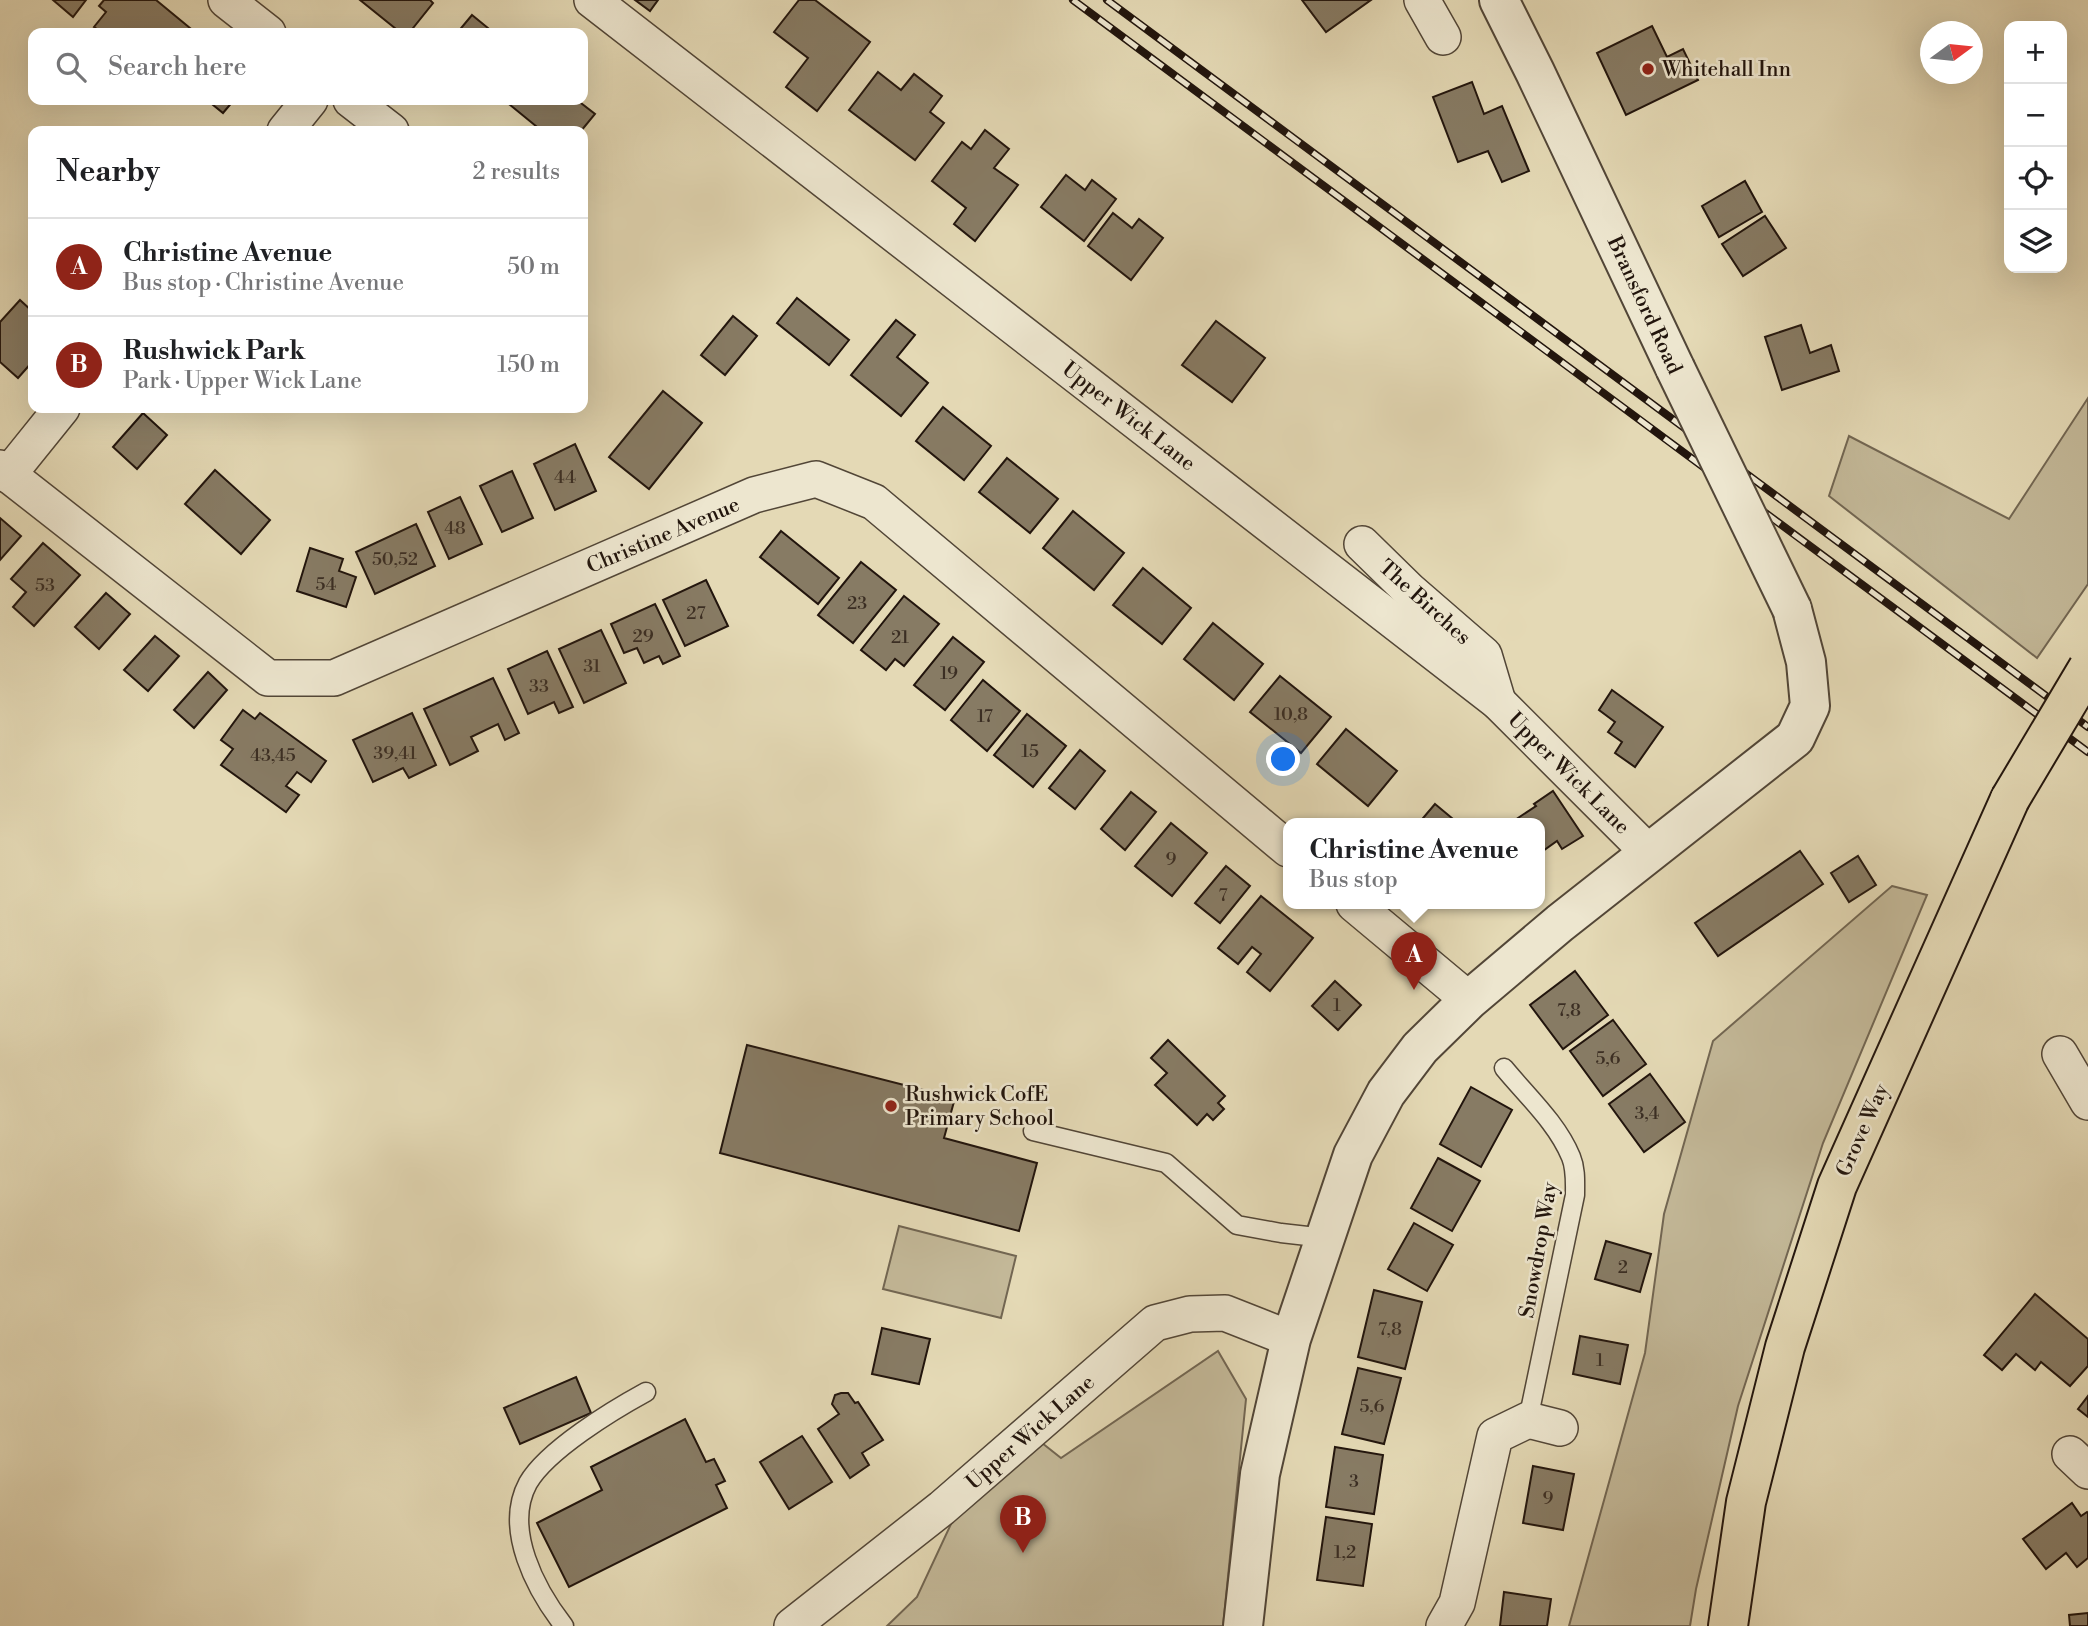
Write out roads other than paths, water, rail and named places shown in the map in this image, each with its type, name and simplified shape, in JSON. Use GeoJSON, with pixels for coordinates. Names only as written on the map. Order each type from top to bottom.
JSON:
{"type":"FeatureCollection","features":[{"type":"Feature","properties":{"kind":"highway","name":"Grove Way"},"geometry":{"type":"LineString","coordinates":[[1728,1626],[1749,1489],[1785,1347],[1837,1186],[2010,799],[2088,668]]}},
{"type":"Feature","properties":{"kind":"street"},"geometry":{"type":"LineString","coordinates":[[226,0],[262,28]]}},
{"type":"Feature","properties":{"kind":"street","name":"Upper Wick Lane"},"geometry":{"type":"LineString","coordinates":[[592,0],[1498,702],[1649,853]]}},
{"type":"Feature","properties":{"kind":"street"},"geometry":{"type":"LineString","coordinates":[[1422,0],[1443,37]]}},
{"type":"Feature","properties":{"kind":"street","name":"Bransford Road"},"geometry":{"type":"LineString","coordinates":[[1499,0],[1792,609]]}},
{"type":"Feature","properties":{"kind":"street"},"geometry":{"type":"LineString","coordinates":[[289,126],[306,105]]}},
{"type":"Feature","properties":{"kind":"street"},"geometry":{"type":"LineString","coordinates":[[357,105],[385,126]]}},
{"type":"Feature","properties":{"kind":"street"},"geometry":{"type":"LineString","coordinates":[[4,472],[57,413]]}},
{"type":"Feature","properties":{"kind":"street","name":"Christine Avenue"},"geometry":{"type":"LineString","coordinates":[[4,472],[268,678],[334,678],[754,495],[816,479],[874,502],[1283,845]]}},
{"type":"Feature","properties":{"kind":"street","name":"The Birches"},"geometry":{"type":"LineString","coordinates":[[1362,544],[1409,590],[1484,655],[1498,702]]}},
{"type":"Feature","properties":{"kind":"street","name":"Upper Wick Lane"},"geometry":{"type":"LineString","coordinates":[[1242,1626],[1260,1474],[1291,1339],[1353,1156],[1385,1093],[1420,1048],[1469,1000],[1560,923],[1795,738],[1810,706],[1807,662],[1792,609]]}},
{"type":"Feature","properties":{"kind":"street"},"geometry":{"type":"LineString","coordinates":[[1360,909],[1469,1000]]}},
{"type":"Feature","properties":{"kind":"street"},"geometry":{"type":"LineString","coordinates":[[2060,1054],[2088,1102]]}},
{"type":"Feature","properties":{"kind":"street","name":"Upper Wick Lane"},"geometry":{"type":"LineString","coordinates":[[792,1626],[942,1508],[1155,1323],[1190,1314],[1225,1313],[1291,1339]]}},
{"type":"Feature","properties":{"kind":"street"},"geometry":{"type":"LineString","coordinates":[[1444,1626],[1457,1603],[1495,1436],[1544,1424]]}},
{"type":"Feature","properties":{"kind":"lane","name":"Snowdrop Way"},"geometry":{"type":"LineString","coordinates":[[1504,1068],[1556,1130],[1572,1158],[1575,1172],[1575,1195],[1544,1424]]}},
{"type":"Feature","properties":{"kind":"lane"},"geometry":{"type":"LineString","coordinates":[[1033,1130],[1166,1163],[1237,1225],[1325,1238]]}},
{"type":"Feature","properties":{"kind":"lane"},"geometry":{"type":"LineString","coordinates":[[564,1626],[547,1604],[535,1581],[519,1528],[519,1506],[528,1483],[566,1444],[616,1408],[646,1392]]}},
{"type":"Feature","properties":{"kind":"railway"},"geometry":{"type":"LineString","coordinates":[[1073,0],[2088,752]]}},
{"type":"Feature","properties":{"kind":"railway"},"geometry":{"type":"LineString","coordinates":[[1107,0],[2088,727]]}},
{"type":"Feature","properties":{"kind":"place","name":"Whitehall Inn"},"geometry":{"type":"Point","coordinates":[1648,69]}},
{"type":"Feature","properties":{"kind":"place","name":"Christine Avenue"},"geometry":{"type":"Point","coordinates":[1414,990]}},
{"type":"Feature","properties":{"kind":"place","name":"Rushwick CofE Primary School"},"geometry":{"type":"Point","coordinates":[891,1106]}},
{"type":"Feature","properties":{"kind":"place","name":"Rushwick Park"},"geometry":{"type":"Point","coordinates":[1023,1553]}}]}
